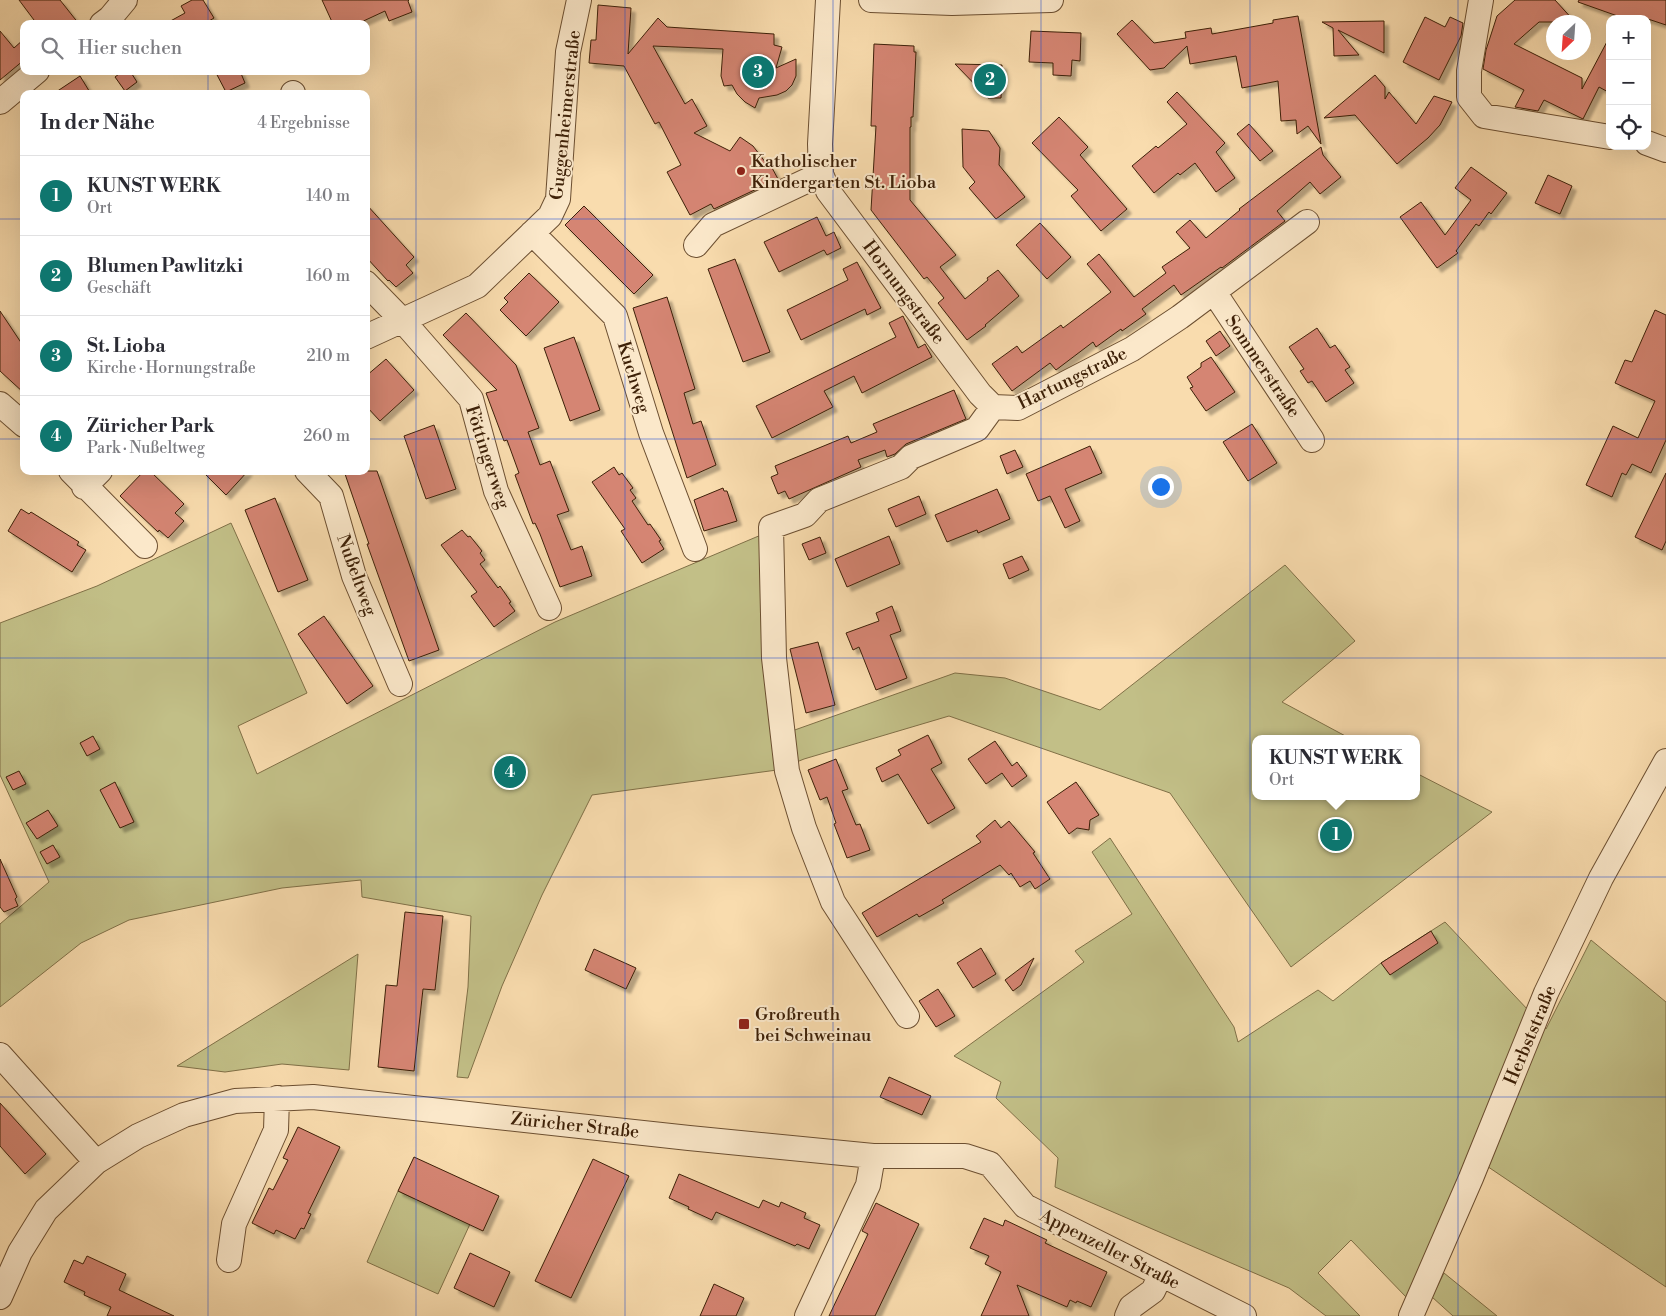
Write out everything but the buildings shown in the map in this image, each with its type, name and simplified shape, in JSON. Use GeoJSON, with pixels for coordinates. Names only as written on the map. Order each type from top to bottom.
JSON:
{"type":"FeatureCollection","features":[{"type":"Feature","properties":{"kind":"street"},"geometry":{"type":"LineString","coordinates":[[107,20],[125,0]]}},
{"type":"Feature","properties":{"kind":"street","name":"Guggenheimerstraße"},"geometry":{"type":"LineString","coordinates":[[370,335],[477,286],[550,216],[558,199],[568,52],[579,0]]}},
{"type":"Feature","properties":{"kind":"street","name":"Hornungstraße"},"geometry":{"type":"LineString","coordinates":[[828,0],[821,130],[821,174],[828,191],[980,394],[993,407]]}},
{"type":"Feature","properties":{"kind":"street"},"geometry":{"type":"LineString","coordinates":[[871,0],[952,3],[1051,0]]}},
{"type":"Feature","properties":{"kind":"street"},"geometry":{"type":"LineString","coordinates":[[1481,0],[1468,71],[1469,97],[1484,116],[1606,136]]}},
{"type":"Feature","properties":{"kind":"street"},"geometry":{"type":"LineString","coordinates":[[0,102],[32,75]]}},
{"type":"Feature","properties":{"kind":"street"},"geometry":{"type":"LineString","coordinates":[[1651,145],[1666,150]]}},
{"type":"Feature","properties":{"kind":"street"},"geometry":{"type":"LineString","coordinates":[[696,245],[713,225],[821,174]]}},
{"type":"Feature","properties":{"kind":"street","name":"Hartungstraße"},"geometry":{"type":"LineString","coordinates":[[907,1016],[833,902],[804,828],[787,771],[774,658],[771,527],[805,514],[819,500],[901,467],[911,457],[977,429],[993,407],[1018,408],[1132,349],[1214,292],[1307,222]]}},
{"type":"Feature","properties":{"kind":"street","name":"Kuchweg"},"geometry":{"type":"LineString","coordinates":[[532,232],[615,316],[651,433],[695,549]]}},
{"type":"Feature","properties":{"kind":"street","name":"Föttingerweg"},"geometry":{"type":"LineString","coordinates":[[370,287],[403,321],[471,400],[496,491],[549,608]]}},
{"type":"Feature","properties":{"kind":"street","name":"Sommerstraße"},"geometry":{"type":"LineString","coordinates":[[1214,292],[1312,440]]}},
{"type":"Feature","properties":{"kind":"street"},"geometry":{"type":"LineString","coordinates":[[0,404],[20,422]]}},
{"type":"Feature","properties":{"kind":"street","name":"Nußeltweg"},"geometry":{"type":"LineString","coordinates":[[311,475],[331,496],[354,576],[400,684]]}},
{"type":"Feature","properties":{"kind":"street"},"geometry":{"type":"LineString","coordinates":[[85,476],[145,546]]}},
{"type":"Feature","properties":{"kind":"street","name":"Herbststraße"},"geometry":{"type":"LineString","coordinates":[[1411,1316],[1471,1178],[1546,993],[1602,878],[1666,761]]}},
{"type":"Feature","properties":{"kind":"street"},"geometry":{"type":"LineString","coordinates":[[0,1055],[96,1162]]}},
{"type":"Feature","properties":{"kind":"street","name":"Züricher Straße"},"geometry":{"type":"LineString","coordinates":[[0,1297],[20,1252],[46,1210],[96,1162],[138,1136],[184,1115],[235,1101],[313,1097],[873,1156],[965,1156],[990,1164]]}},
{"type":"Feature","properties":{"kind":"street"},"geometry":{"type":"LineString","coordinates":[[229,1260],[234,1224],[276,1130],[277,1098]]}},
{"type":"Feature","properties":{"kind":"street"},"geometry":{"type":"LineString","coordinates":[[807,1316],[868,1185],[873,1156]]}},
{"type":"Feature","properties":{"kind":"street","name":"Appenzeller Straße"},"geometry":{"type":"LineString","coordinates":[[990,1164],[1025,1206],[1244,1316]]}},
{"type":"Feature","properties":{"kind":"street"},"geometry":{"type":"LineString","coordinates":[[1127,1316],[1131,1307],[1153,1291],[1161,1274]]}},
{"type":"Feature","properties":{"kind":"shaded area"},"geometry":{"type":"Polygon","coordinates":[[[231,523],[307,693],[238,726],[257,774],[555,622],[761,535],[775,737],[955,673],[1005,678],[1100,710],[1285,565],[1355,641],[1282,702],[1344,735],[1252,735],[1252,800],[1420,800],[1420,775],[1492,812],[1291,967],[1170,793],[949,716],[804,759],[777,770],[592,795],[542,895],[502,986],[468,1078],[457,1077],[468,987],[471,916],[362,897],[361,880],[282,888],[129,920],[81,943],[0,1007],[0,924],[49,882],[0,775],[0,623],[97,586],[231,523]]]}},
{"type":"Feature","properties":{"kind":"shaded area"},"geometry":{"type":"Polygon","coordinates":[[[1110,838],[1234,1027],[1238,1042],[1318,990],[1333,1001],[1381,963],[1445,922],[1546,1029],[1591,940],[1666,1002],[1666,1287],[1472,1156],[1407,1298],[1351,1240],[1318,1273],[1360,1316],[1326,1316],[1289,1288],[1055,1187],[1058,1158],[996,1098],[1001,1082],[954,1056],[1084,962],[1075,951],[1132,914],[1092,852],[1110,838]]]}},
{"type":"Feature","properties":{"kind":"shaded area"},"geometry":{"type":"Polygon","coordinates":[[[358,954],[349,1070],[282,1064],[225,1072],[177,1066],[358,954]]]}},
{"type":"Feature","properties":{"kind":"shaded area"},"geometry":{"type":"Polygon","coordinates":[[[398,1191],[470,1224],[438,1294],[367,1262],[398,1191]]]}},
{"type":"Feature","properties":{"kind":"shaded area"},"geometry":{"type":"Polygon","coordinates":[[[1444,1273],[1497,1316],[1453,1316],[1432,1297],[1444,1273]]]}},
{"type":"Feature","properties":{"kind":"place","name":"St. Lioba"},"geometry":{"type":"Point","coordinates":[758,72]}},
{"type":"Feature","properties":{"kind":"place","name":"Blumen Pawlitzki"},"geometry":{"type":"Point","coordinates":[990,80]}},
{"type":"Feature","properties":{"kind":"place","name":"Katholischer Kindergarten St. Lioba"},"geometry":{"type":"Point","coordinates":[741,171]}},
{"type":"Feature","properties":{"kind":"place","name":"Züricher Park"},"geometry":{"type":"Point","coordinates":[510,772]}},
{"type":"Feature","properties":{"kind":"place","name":"KUNST WERK"},"geometry":{"type":"Point","coordinates":[1336,835]}},
{"type":"Feature","properties":{"kind":"place","name":"Großreuth bei Schweinau"},"geometry":{"type":"Point","coordinates":[744,1024]}}]}
